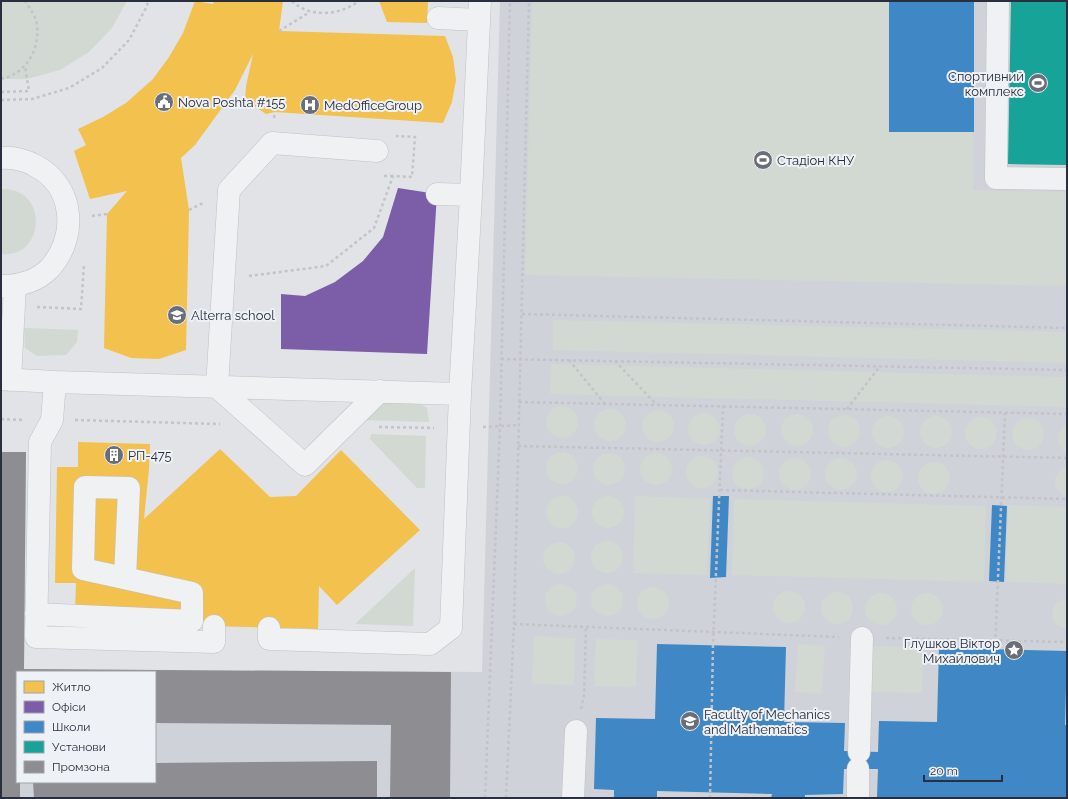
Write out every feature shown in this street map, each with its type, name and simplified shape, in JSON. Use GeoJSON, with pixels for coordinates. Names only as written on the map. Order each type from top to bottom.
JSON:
{"type":"FeatureCollection","features":[{"type":"Feature","properties":{"kind":"lane"},"geometry":{"type":"LineString","coordinates":[[998,1],[996,178],[1067,179]]}},
{"type":"Feature","properties":{"kind":"lane"},"geometry":{"type":"LineString","coordinates":[[269,628],[269,639],[430,644],[451,628],[460,394],[479,11],[438,18]]}},
{"type":"Feature","properties":{"kind":"lane"},"geometry":{"type":"LineString","coordinates":[[217,387],[229,190],[272,143],[377,151]]}},
{"type":"Feature","properties":{"kind":"lane"},"geometry":{"type":"LineString","coordinates":[[1,158],[9,157],[27,161],[44,170],[57,184],[66,200],[69,219],[67,238],[60,255],[48,270],[32,280],[8,286],[5,380],[460,394]]}},
{"type":"Feature","properties":{"kind":"lane"},"geometry":{"type":"LineString","coordinates":[[437,194],[471,194]]}},
{"type":"Feature","properties":{"kind":"lane"},"geometry":{"type":"LineString","coordinates":[[55,382],[52,420],[40,442],[36,637],[214,642],[214,626]]}},
{"type":"Feature","properties":{"kind":"lane"},"geometry":{"type":"LineString","coordinates":[[217,387],[305,465],[380,391]]}},
{"type":"Feature","properties":{"kind":"lane"},"geometry":{"type":"LineString","coordinates":[[36,614],[192,621],[192,593],[125,578]]}},
{"type":"Feature","properties":{"kind":"lane"},"geometry":{"type":"LineString","coordinates":[[858,798],[862,638]]}},
{"type":"Feature","properties":{"kind":"lane"},"geometry":{"type":"LineString","coordinates":[[573,798],[576,731]]}},
{"type":"Feature","properties":{"kind":"path"},"geometry":{"type":"LineString","coordinates":[[1,79],[16,73],[25,65],[32,56],[36,45],[37,34],[35,19],[25,1]]}},
{"type":"Feature","properties":{"kind":"path"},"geometry":{"type":"LineString","coordinates":[[1,100],[32,99],[70,88],[102,68],[129,40],[147,6],[148,1]]}},
{"type":"Feature","properties":{"kind":"path"},"geometry":{"type":"LineString","coordinates":[[292,1],[311,12],[327,13],[344,10],[359,1]]}},
{"type":"Feature","properties":{"kind":"path"},"geometry":{"type":"LineString","coordinates":[[485,798],[500,426],[510,1]]}},
{"type":"Feature","properties":{"kind":"path"},"geometry":{"type":"LineString","coordinates":[[506,798],[514,624],[529,1]]}},
{"type":"Feature","properties":{"kind":"path"},"geometry":{"type":"LineString","coordinates":[[279,32],[311,12]]}},
{"type":"Feature","properties":{"kind":"path"},"geometry":{"type":"LineString","coordinates":[[1,92],[29,91],[25,65]]}},
{"type":"Feature","properties":{"kind":"path"},"geometry":{"type":"LineString","coordinates":[[244,276],[326,266],[374,228],[393,176],[412,177],[415,137],[391,135]]}},
{"type":"Feature","properties":{"kind":"path"},"geometry":{"type":"LineString","coordinates":[[522,314],[1067,328]]}},
{"type":"Feature","properties":{"kind":"path"},"geometry":{"type":"LineString","coordinates":[[501,359],[1067,370]]}},
{"type":"Feature","properties":{"kind":"path"},"geometry":{"type":"LineString","coordinates":[[568,360],[604,404]]}},
{"type":"Feature","properties":{"kind":"path"},"geometry":{"type":"LineString","coordinates":[[615,361],[656,405]]}},
{"type":"Feature","properties":{"kind":"path"},"geometry":{"type":"LineString","coordinates":[[846,409],[880,366]]}},
{"type":"Feature","properties":{"kind":"path"},"geometry":{"type":"LineString","coordinates":[[519,402],[1067,414]]}},
{"type":"Feature","properties":{"kind":"path"},"geometry":{"type":"LineString","coordinates":[[710,798],[714,632],[723,406]]}},
{"type":"Feature","properties":{"kind":"path"},"geometry":{"type":"LineString","coordinates":[[995,649],[1005,413]]}},
{"type":"Feature","properties":{"kind":"path"},"geometry":{"type":"LineString","coordinates":[[489,426],[519,425]]}},
{"type":"Feature","properties":{"kind":"path"},"geometry":{"type":"LineString","coordinates":[[518,446],[1067,458]]}},
{"type":"Feature","properties":{"kind":"path"},"geometry":{"type":"LineString","coordinates":[[720,490],[1067,499]]}},
{"type":"Feature","properties":{"kind":"path"},"geometry":{"type":"LineString","coordinates":[[514,624],[862,638],[1067,642]]}},
{"type":"Feature","properties":{"kind":"path"},"geometry":{"type":"LineString","coordinates":[[576,731],[584,695],[586,627]]}},
{"type":"Feature","properties":{"kind":"shaded area"},"geometry":{"type":"Polygon","coordinates":[[[1,1],[127,1],[112,28],[89,52],[60,70],[27,79],[1,79],[1,1]]]}},
{"type":"Feature","properties":{"kind":"shaded area"},"geometry":{"type":"Polygon","coordinates":[[[500,1],[1067,1],[1067,798],[1,798],[1,452],[26,452],[24,669],[482,672],[500,1]]]}},
{"type":"Feature","properties":{"kind":"shaded area","name":"Стадіон КНУ"},"geometry":{"type":"Polygon","coordinates":[[[532,1],[974,1],[973,190],[1067,192],[1067,286],[525,275],[532,1]]]}},
{"type":"Feature","properties":{"kind":"shaded area"},"geometry":{"type":"Polygon","coordinates":[[[1,189],[17,191],[28,199],[34,210],[36,223],[33,235],[26,246],[16,253],[1,254],[1,189]]]}},
{"type":"Feature","properties":{"kind":"shaded area"},"geometry":{"type":"Polygon","coordinates":[[[553,320],[1067,332],[1067,363],[553,350],[553,320]]]}},
{"type":"Feature","properties":{"kind":"shaded area"},"geometry":{"type":"Polygon","coordinates":[[[24,328],[78,330],[77,342],[66,355],[37,356],[25,348],[24,328]]]}},
{"type":"Feature","properties":{"kind":"shaded area"},"geometry":{"type":"Polygon","coordinates":[[[551,364],[1067,377],[1067,407],[550,394],[551,364]]]}},
{"type":"Feature","properties":{"kind":"shaded area"},"geometry":{"type":"Polygon","coordinates":[[[388,400],[415,400],[427,408],[429,422],[366,420],[388,400]]]}},
{"type":"Feature","properties":{"kind":"shaded area"},"geometry":{"type":"Polygon","coordinates":[[[559,406],[565,406],[575,413],[578,422],[577,428],[571,435],[565,438],[559,438],[549,431],[546,425],[546,419],[553,409],[559,406]]]}},
{"type":"Feature","properties":{"kind":"shaded area"},"geometry":{"type":"Polygon","coordinates":[[[607,409],[613,409],[623,416],[626,425],[625,431],[619,438],[613,441],[607,441],[597,434],[594,428],[594,422],[601,412],[607,409]]]}},
{"type":"Feature","properties":{"kind":"shaded area"},"geometry":{"type":"Polygon","coordinates":[[[658,410],[664,411],[671,417],[674,426],[673,432],[667,439],[658,442],[652,441],[645,435],[642,426],[643,420],[649,413],[658,410]]]}},
{"type":"Feature","properties":{"kind":"shaded area"},"geometry":{"type":"Polygon","coordinates":[[[704,413],[710,414],[717,420],[720,429],[719,435],[713,442],[704,445],[698,444],[691,438],[688,429],[689,423],[695,416],[704,413]]]}},
{"type":"Feature","properties":{"kind":"shaded area"},"geometry":{"type":"Polygon","coordinates":[[[747,414],[753,414],[763,421],[766,430],[765,436],[759,443],[753,446],[747,446],[737,439],[734,433],[734,427],[741,417],[747,414]]]}},
{"type":"Feature","properties":{"kind":"shaded area"},"geometry":{"type":"Polygon","coordinates":[[[794,414],[800,414],[810,421],[813,430],[812,436],[806,443],[800,446],[794,446],[784,439],[781,433],[781,427],[788,417],[794,414]]]}},
{"type":"Feature","properties":{"kind":"shaded area"},"geometry":{"type":"Polygon","coordinates":[[[844,415],[850,416],[857,422],[860,431],[859,437],[853,444],[844,447],[838,446],[831,440],[828,431],[829,425],[835,418],[844,415]]]}},
{"type":"Feature","properties":{"kind":"shaded area"},"geometry":{"type":"Polygon","coordinates":[[[885,416],[891,416],[901,423],[904,432],[903,438],[897,445],[891,448],[885,448],[875,441],[872,435],[872,429],[879,419],[885,416]]]}},
{"type":"Feature","properties":{"kind":"shaded area"},"geometry":{"type":"Polygon","coordinates":[[[936,416],[942,417],[949,423],[952,432],[951,438],[945,445],[936,448],[930,447],[923,441],[920,432],[921,426],[927,419],[936,416]]]}},
{"type":"Feature","properties":{"kind":"shaded area"},"geometry":{"type":"Polygon","coordinates":[[[981,417],[987,418],[994,424],[997,433],[996,439],[990,446],[981,449],[975,448],[968,442],[965,433],[966,427],[972,420],[981,417]]]}},
{"type":"Feature","properties":{"kind":"shaded area"},"geometry":{"type":"Polygon","coordinates":[[[1028,418],[1034,419],[1041,425],[1044,434],[1043,440],[1037,447],[1028,450],[1022,449],[1015,443],[1012,434],[1013,428],[1019,421],[1028,418]]]}},
{"type":"Feature","properties":{"kind":"shaded area"},"geometry":{"type":"Polygon","coordinates":[[[1067,424],[1067,453],[1060,446],[1058,438],[1060,431],[1067,424]]]}},
{"type":"Feature","properties":{"kind":"shaded area"},"geometry":{"type":"Polygon","coordinates":[[[371,434],[426,436],[425,488],[417,488],[370,439],[371,434]]]}},
{"type":"Feature","properties":{"kind":"shaded area"},"geometry":{"type":"Polygon","coordinates":[[[562,452],[568,453],[575,459],[578,468],[577,474],[571,481],[562,484],[556,483],[549,477],[546,468],[547,462],[553,455],[562,452]]]}},
{"type":"Feature","properties":{"kind":"shaded area"},"geometry":{"type":"Polygon","coordinates":[[[606,453],[612,453],[622,460],[625,469],[624,475],[618,482],[612,485],[606,485],[596,478],[593,472],[593,466],[600,456],[606,453]]]}},
{"type":"Feature","properties":{"kind":"shaded area"},"geometry":{"type":"Polygon","coordinates":[[[653,453],[659,453],[669,460],[672,469],[671,475],[665,482],[659,485],[653,485],[643,478],[640,472],[640,466],[647,456],[653,453]]]}},
{"type":"Feature","properties":{"kind":"shaded area"},"geometry":{"type":"Polygon","coordinates":[[[702,456],[708,457],[715,463],[718,472],[717,478],[711,485],[702,488],[696,487],[689,481],[686,472],[687,466],[693,459],[702,456]]]}},
{"type":"Feature","properties":{"kind":"shaded area"},"geometry":{"type":"Polygon","coordinates":[[[748,457],[754,458],[761,464],[764,473],[763,479],[757,486],[748,489],[742,488],[735,482],[732,473],[733,467],[739,460],[748,457]]]}},
{"type":"Feature","properties":{"kind":"shaded area"},"geometry":{"type":"Polygon","coordinates":[[[792,458],[798,458],[808,465],[811,474],[810,480],[804,487],[798,490],[792,490],[782,483],[779,477],[779,471],[786,461],[792,458]]]}},
{"type":"Feature","properties":{"kind":"shaded area"},"geometry":{"type":"Polygon","coordinates":[[[838,458],[844,458],[854,465],[857,474],[856,480],[850,487],[844,490],[838,490],[828,483],[825,477],[825,471],[832,461],[838,458]]]}},
{"type":"Feature","properties":{"kind":"shaded area"},"geometry":{"type":"Polygon","coordinates":[[[887,460],[893,461],[900,467],[903,476],[902,482],[896,489],[887,492],[881,491],[874,485],[871,476],[872,470],[878,463],[887,460]]]}},
{"type":"Feature","properties":{"kind":"shaded area"},"geometry":{"type":"Polygon","coordinates":[[[931,462],[937,462],[947,469],[950,478],[949,484],[943,491],[937,494],[931,494],[921,487],[918,481],[918,475],[925,465],[931,462]]]}},
{"type":"Feature","properties":{"kind":"shaded area"},"geometry":{"type":"Polygon","coordinates":[[[1064,467],[1067,467],[1067,497],[1058,491],[1055,483],[1057,475],[1064,467]]]}},
{"type":"Feature","properties":{"kind":"shaded area"},"geometry":{"type":"Polygon","coordinates":[[[562,496],[568,497],[575,503],[578,512],[577,518],[571,525],[562,528],[556,527],[549,521],[546,512],[547,506],[553,499],[562,496]]]}},
{"type":"Feature","properties":{"kind":"shaded area"},"geometry":{"type":"Polygon","coordinates":[[[605,496],[611,496],[621,503],[624,512],[623,518],[617,525],[611,528],[605,528],[595,521],[592,515],[592,509],[599,499],[605,496]]]}},
{"type":"Feature","properties":{"kind":"shaded area"},"geometry":{"type":"Polygon","coordinates":[[[635,496],[710,499],[707,575],[633,573],[635,496]]]}},
{"type":"Feature","properties":{"kind":"shaded area"},"geometry":{"type":"Polygon","coordinates":[[[734,499],[986,506],[984,582],[732,575],[734,499]]]}},
{"type":"Feature","properties":{"kind":"shaded area"},"geometry":{"type":"Polygon","coordinates":[[[1008,505],[1067,507],[1067,584],[1006,582],[1008,505]]]}},
{"type":"Feature","properties":{"kind":"shaded area"},"geometry":{"type":"Polygon","coordinates":[[[607,541],[613,542],[620,548],[623,557],[622,563],[616,570],[607,573],[601,572],[594,566],[591,557],[592,551],[598,544],[607,541]]]}},
{"type":"Feature","properties":{"kind":"shaded area"},"geometry":{"type":"Polygon","coordinates":[[[556,542],[562,542],[572,549],[575,558],[574,564],[568,571],[562,574],[556,574],[546,567],[543,561],[543,555],[550,545],[556,542]]]}},
{"type":"Feature","properties":{"kind":"shaded area"},"geometry":{"type":"Polygon","coordinates":[[[415,568],[413,626],[355,624],[415,568]]]}},
{"type":"Feature","properties":{"kind":"shaded area"},"geometry":{"type":"Polygon","coordinates":[[[561,584],[567,585],[574,591],[577,600],[576,606],[570,613],[561,616],[555,615],[548,609],[545,600],[546,594],[552,587],[561,584]]]}},
{"type":"Feature","properties":{"kind":"shaded area"},"geometry":{"type":"Polygon","coordinates":[[[604,584],[610,584],[620,591],[623,600],[622,606],[616,613],[610,616],[604,616],[594,609],[591,603],[591,597],[598,587],[604,584]]]}},
{"type":"Feature","properties":{"kind":"shaded area"},"geometry":{"type":"Polygon","coordinates":[[[650,587],[656,587],[666,594],[669,603],[668,609],[662,616],[656,619],[650,619],[640,612],[637,606],[637,600],[644,590],[650,587]]]}},
{"type":"Feature","properties":{"kind":"shaded area"},"geometry":{"type":"Polygon","coordinates":[[[786,591],[792,591],[802,598],[805,607],[804,613],[798,620],[792,623],[786,623],[776,616],[773,610],[773,604],[780,594],[786,591]]]}},
{"type":"Feature","properties":{"kind":"shaded area"},"geometry":{"type":"Polygon","coordinates":[[[834,592],[840,592],[850,599],[853,608],[852,614],[846,621],[840,624],[834,624],[824,617],[821,611],[821,605],[828,595],[834,592]]]}},
{"type":"Feature","properties":{"kind":"shaded area"},"geometry":{"type":"Polygon","coordinates":[[[878,593],[884,593],[894,600],[897,609],[896,615],[890,622],[884,625],[878,625],[868,618],[865,612],[865,606],[872,596],[878,593]]]}},
{"type":"Feature","properties":{"kind":"shaded area"},"geometry":{"type":"Polygon","coordinates":[[[927,593],[933,594],[940,600],[943,609],[942,615],[936,622],[927,625],[921,624],[914,618],[911,609],[912,603],[918,596],[927,593]]]}},
{"type":"Feature","properties":{"kind":"shaded area"},"geometry":{"type":"Polygon","coordinates":[[[1067,598],[1067,629],[1056,624],[1052,614],[1056,604],[1060,600],[1067,598]]]}},
{"type":"Feature","properties":{"kind":"shaded area"},"geometry":{"type":"Polygon","coordinates":[[[534,636],[575,638],[574,685],[532,684],[534,636]]]}},
{"type":"Feature","properties":{"kind":"shaded area"},"geometry":{"type":"Polygon","coordinates":[[[596,639],[637,640],[636,687],[594,686],[596,639]]]}},
{"type":"Feature","properties":{"kind":"shaded area"},"geometry":{"type":"Polygon","coordinates":[[[798,644],[825,646],[822,694],[795,692],[798,644]]]}},
{"type":"Feature","properties":{"kind":"shaded area"},"geometry":{"type":"Polygon","coordinates":[[[868,646],[923,647],[922,693],[868,692],[868,646]]]}},
{"type":"Feature","properties":{"kind":"building: Житло"},"geometry":{"type":"Polygon","coordinates":[[[195,1],[213,4],[214,1],[283,1],[279,31],[445,36],[453,57],[456,80],[452,102],[443,123],[275,112],[266,114],[245,100],[246,86],[253,54],[235,90],[195,145],[181,158],[189,210],[186,350],[159,359],[131,358],[104,348],[107,214],[127,191],[90,199],[74,151],[86,145],[78,129],[103,117],[126,103],[153,79],[169,57],[183,33],[195,1]]]}},
{"type":"Feature","properties":{"kind":"building: Житло"},"geometry":{"type":"Polygon","coordinates":[[[379,1],[428,1],[427,23],[387,22],[379,1]]]}},
{"type":"Feature","properties":{"kind":"building: Житло"},"geometry":{"type":"Polygon","coordinates":[[[78,442],[150,444],[144,519],[220,449],[270,497],[296,496],[341,450],[420,530],[337,605],[319,586],[318,629],[54,622],[75,610],[76,583],[55,583],[57,467],[78,467],[78,442]]]}},
{"type":"Feature","properties":{"kind":"building: Офіси"},"geometry":{"type":"Polygon","coordinates":[[[398,188],[437,194],[427,354],[281,349],[281,294],[305,296],[335,282],[363,261],[383,237],[398,188]]]}},
{"type":"Feature","properties":{"kind":"building: Школи"},"geometry":{"type":"Polygon","coordinates":[[[889,1],[974,1],[974,132],[889,132],[889,1]]]}},
{"type":"Feature","properties":{"kind":"building: Школи"},"geometry":{"type":"Polygon","coordinates":[[[713,496],[729,496],[726,577],[710,578],[713,496]]]}},
{"type":"Feature","properties":{"kind":"building: Школи"},"geometry":{"type":"Polygon","coordinates":[[[992,505],[1007,506],[1004,582],[989,581],[992,505]]]}},
{"type":"Feature","properties":{"kind":"building: Школи"},"geometry":{"type":"Polygon","coordinates":[[[657,644],[786,647],[784,722],[845,723],[844,751],[878,752],[879,721],[937,722],[939,648],[1067,651],[1065,725],[1067,725],[1067,798],[877,797],[878,769],[844,769],[843,794],[805,795],[805,798],[771,798],[772,794],[657,791],[657,798],[614,798],[614,790],[594,789],[596,718],[655,719],[657,644]]]}},
{"type":"Feature","properties":{"kind":"building: Установи","name":"Спортивний комплекс"},"geometry":{"type":"Polygon","coordinates":[[[1011,1],[1067,1],[1067,165],[1008,164],[1011,1]]]}},
{"type":"Feature","properties":{"kind":"building: Промзона"},"geometry":{"type":"Polygon","coordinates":[[[1,452],[26,452],[24,669],[451,672],[450,798],[390,798],[391,725],[156,723],[156,671],[16,671],[16,783],[20,783],[20,798],[1,798],[1,452]]]}},
{"type":"Feature","properties":{"kind":"building: Промзона"},"geometry":{"type":"Polygon","coordinates":[[[377,761],[377,798],[34,798],[33,783],[156,783],[156,763],[377,761]]]}},
{"type":"Feature","properties":{"kind":"place","name":"Спортивний комплекс"},"geometry":{"type":"Point","coordinates":[1038,83]}},
{"type":"Feature","properties":{"kind":"place","name":"Nova Poshta #155"},"geometry":{"type":"Point","coordinates":[164,102]}},
{"type":"Feature","properties":{"kind":"place","name":"MedOfficeGroup"},"geometry":{"type":"Point","coordinates":[310,105]}},
{"type":"Feature","properties":{"kind":"place","name":"Стадіон КНУ"},"geometry":{"type":"Point","coordinates":[763,160]}},
{"type":"Feature","properties":{"kind":"place","name":"Alterra school"},"geometry":{"type":"Point","coordinates":[177,315]}},
{"type":"Feature","properties":{"kind":"place","name":"РП-475"},"geometry":{"type":"Point","coordinates":[114,455]}},
{"type":"Feature","properties":{"kind":"place","name":"Глушков Віктор Михайлович"},"geometry":{"type":"Point","coordinates":[1014,650]}},
{"type":"Feature","properties":{"kind":"place","name":"Faculty of Mechanics and Mathematics"},"geometry":{"type":"Point","coordinates":[690,721]}}]}
